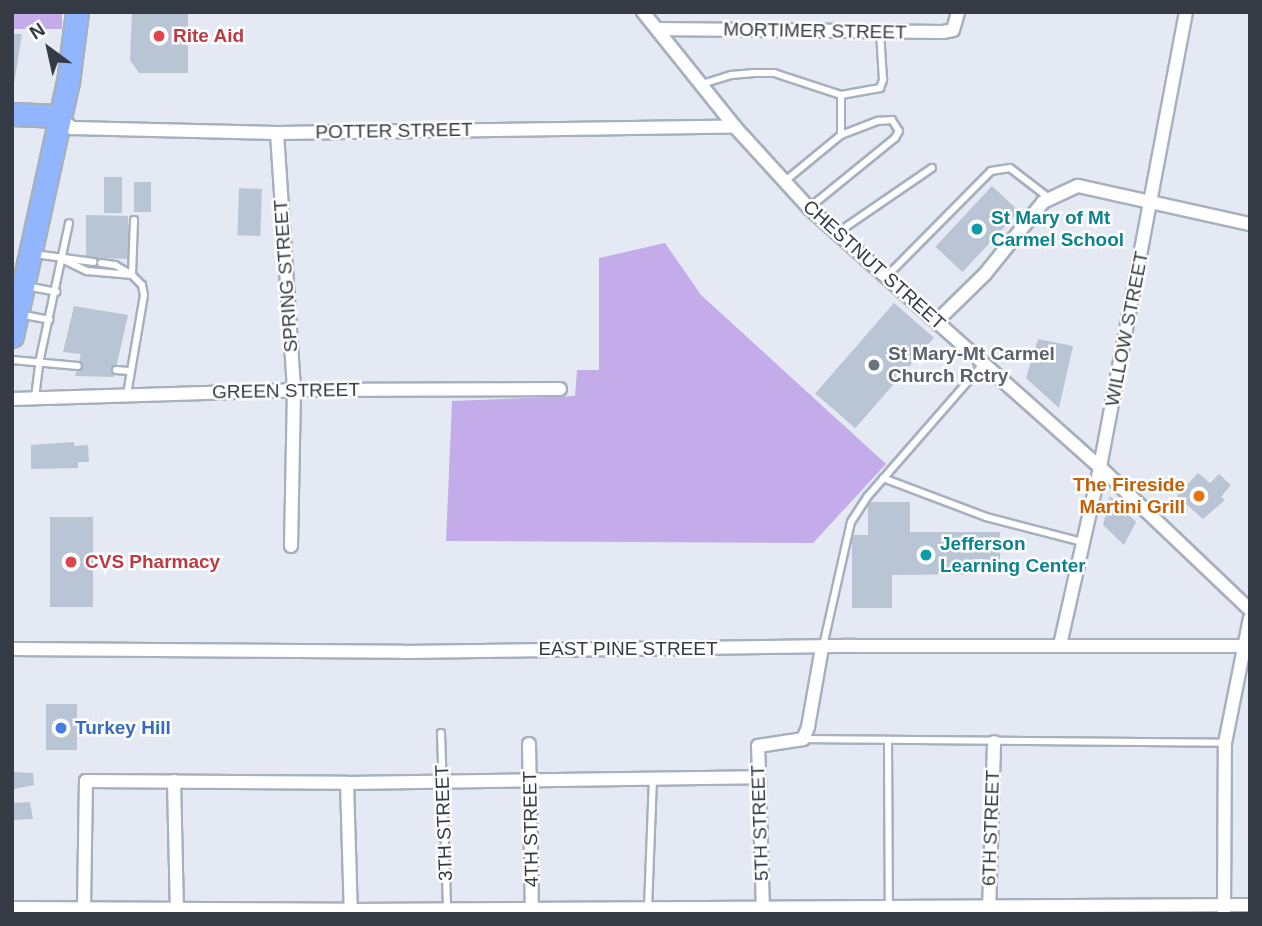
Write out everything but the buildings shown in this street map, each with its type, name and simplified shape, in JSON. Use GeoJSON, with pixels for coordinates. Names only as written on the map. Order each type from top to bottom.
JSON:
{"type":"FeatureCollection","features":[{"type":"Feature","properties":{"kind":"main road"},"geometry":{"type":"LineString","coordinates":[[12,336],[68,82],[77,12]]}},
{"type":"Feature","properties":{"kind":"main road"},"geometry":{"type":"LineString","coordinates":[[12,114],[59,116]]}},
{"type":"Feature","properties":{"kind":"street","name":"CHESTNUT STREET"},"geometry":{"type":"LineString","coordinates":[[643,12],[735,127],[809,208],[1100,467],[1250,610]]}},
{"type":"Feature","properties":{"kind":"street","name":"WILLOW STREET"},"geometry":{"type":"LineString","coordinates":[[1060,645],[1100,467],[1186,12]]}},
{"type":"Feature","properties":{"kind":"street","name":"MORTIMER STREET"},"geometry":{"type":"LineString","coordinates":[[657,29],[943,32],[953,30],[958,18]]}},
{"type":"Feature","properties":{"kind":"street","name":"POTTER STREET"},"geometry":{"type":"LineString","coordinates":[[59,116],[72,128],[277,133],[735,127]]}},
{"type":"Feature","properties":{"kind":"street","name":"SPRING STREET"},"geometry":{"type":"LineString","coordinates":[[277,133],[294,390],[291,545]]}},
{"type":"Feature","properties":{"kind":"street"},"geometry":{"type":"LineString","coordinates":[[937,321],[985,274],[1043,202],[1078,186],[1250,224]]}},
{"type":"Feature","properties":{"kind":"street","name":"GREEN STREET"},"geometry":{"type":"LineString","coordinates":[[12,399],[294,390],[559,389]]}},
{"type":"Feature","properties":{"kind":"street"},"geometry":{"type":"LineString","coordinates":[[1224,910],[1225,743],[1250,618]]}},
{"type":"Feature","properties":{"kind":"street","name":"EAST PINE STREET"},"geometry":{"type":"LineString","coordinates":[[12,649],[404,652],[1060,645],[1244,646]]}},
{"type":"Feature","properties":{"kind":"street"},"geometry":{"type":"LineString","coordinates":[[803,739],[808,727],[822,648]]}},
{"type":"Feature","properties":{"kind":"street","name":"5TH STREET"},"geometry":{"type":"LineString","coordinates":[[763,910],[758,746],[803,739]]}},
{"type":"Feature","properties":{"kind":"street","name":"6TH STREET"},"geometry":{"type":"LineString","coordinates":[[989,911],[994,742]]}},
{"type":"Feature","properties":{"kind":"street","name":"4TH STREET"},"geometry":{"type":"LineString","coordinates":[[529,744],[532,910]]}},
{"type":"Feature","properties":{"kind":"street"},"geometry":{"type":"LineString","coordinates":[[86,909],[86,781],[347,783],[759,777]]}},
{"type":"Feature","properties":{"kind":"street"},"geometry":{"type":"LineString","coordinates":[[174,781],[177,910]]}},
{"type":"Feature","properties":{"kind":"street"},"geometry":{"type":"LineString","coordinates":[[347,783],[351,912]]}},
{"type":"Feature","properties":{"kind":"street"},"geometry":{"type":"LineString","coordinates":[[12,908],[351,912],[884,909],[989,911],[1224,910],[1250,905]]}},
{"type":"Feature","properties":{"kind":"lane"},"geometry":{"type":"LineString","coordinates":[[702,84],[731,75],[774,74],[841,96],[880,88],[883,80],[880,31]]}},
{"type":"Feature","properties":{"kind":"lane"},"geometry":{"type":"LineString","coordinates":[[841,96],[841,135]]}},
{"type":"Feature","properties":{"kind":"lane"},"geometry":{"type":"LineString","coordinates":[[784,182],[841,135],[892,120],[899,131],[895,138],[809,208]]}},
{"type":"Feature","properties":{"kind":"lane"},"geometry":{"type":"LineString","coordinates":[[837,233],[932,168]]}},
{"type":"Feature","properties":{"kind":"lane"},"geometry":{"type":"LineString","coordinates":[[886,277],[990,171],[1010,168],[1050,199]]}},
{"type":"Feature","properties":{"kind":"lane"},"geometry":{"type":"LineString","coordinates":[[132,275],[134,220]]}},
{"type":"Feature","properties":{"kind":"lane"},"geometry":{"type":"LineString","coordinates":[[35,398],[39,362],[69,223]]}},
{"type":"Feature","properties":{"kind":"lane"},"geometry":{"type":"LineString","coordinates":[[32,254],[93,262]]}},
{"type":"Feature","properties":{"kind":"lane"},"geometry":{"type":"LineString","coordinates":[[62,259],[88,271],[132,275]]}},
{"type":"Feature","properties":{"kind":"lane"},"geometry":{"type":"LineString","coordinates":[[101,263],[115,265],[132,275],[142,285],[144,295],[127,395]]}},
{"type":"Feature","properties":{"kind":"lane"},"geometry":{"type":"LineString","coordinates":[[24,286],[56,292]]}},
{"type":"Feature","properties":{"kind":"lane"},"geometry":{"type":"LineString","coordinates":[[18,313],[49,320]]}},
{"type":"Feature","properties":{"kind":"lane"},"geometry":{"type":"LineString","coordinates":[[12,360],[78,366]]}},
{"type":"Feature","properties":{"kind":"lane"},"geometry":{"type":"LineString","coordinates":[[822,648],[851,522],[883,478],[984,363]]}},
{"type":"Feature","properties":{"kind":"lane"},"geometry":{"type":"LineString","coordinates":[[116,370],[129,371]]}},
{"type":"Feature","properties":{"kind":"lane"},"geometry":{"type":"LineString","coordinates":[[883,478],[986,517],[1083,542]]}},
{"type":"Feature","properties":{"kind":"lane","name":"3TH STREET"},"geometry":{"type":"LineString","coordinates":[[441,733],[447,911]]}},
{"type":"Feature","properties":{"kind":"lane"},"geometry":{"type":"LineString","coordinates":[[803,739],[1225,743]]}},
{"type":"Feature","properties":{"kind":"lane"},"geometry":{"type":"LineString","coordinates":[[884,909],[888,741]]}},
{"type":"Feature","properties":{"kind":"lane"},"geometry":{"type":"LineString","coordinates":[[648,910],[653,778]]}},
{"type":"Feature","properties":{"kind":"shaded area"},"geometry":{"type":"Polygon","coordinates":[[[13,12],[62,12],[62,29],[13,29],[13,12]]]}},
{"type":"Feature","properties":{"kind":"shaded area"},"geometry":{"type":"Polygon","coordinates":[[[665,243],[701,295],[886,464],[813,543],[446,541],[452,401],[575,396],[577,370],[599,370],[599,258],[665,243]]]}},
{"type":"Feature","properties":{"kind":"place","name":"Rite Aid"},"geometry":{"type":"Point","coordinates":[159,36]}},
{"type":"Feature","properties":{"kind":"place","name":"St Mary of Mt Carmel School"},"geometry":{"type":"Point","coordinates":[977,229]}},
{"type":"Feature","properties":{"kind":"place","name":"St Mary-Mt Carmel Church Rctry"},"geometry":{"type":"Point","coordinates":[874,365]}},
{"type":"Feature","properties":{"kind":"place","name":"The Fireside Martini Grill"},"geometry":{"type":"Point","coordinates":[1199,496]}},
{"type":"Feature","properties":{"kind":"place","name":"Jefferson Learning Center"},"geometry":{"type":"Point","coordinates":[926,555]}},
{"type":"Feature","properties":{"kind":"place","name":"CVS Pharmacy"},"geometry":{"type":"Point","coordinates":[71,562]}},
{"type":"Feature","properties":{"kind":"place","name":"Turkey Hill"},"geometry":{"type":"Point","coordinates":[61,728]}}]}
